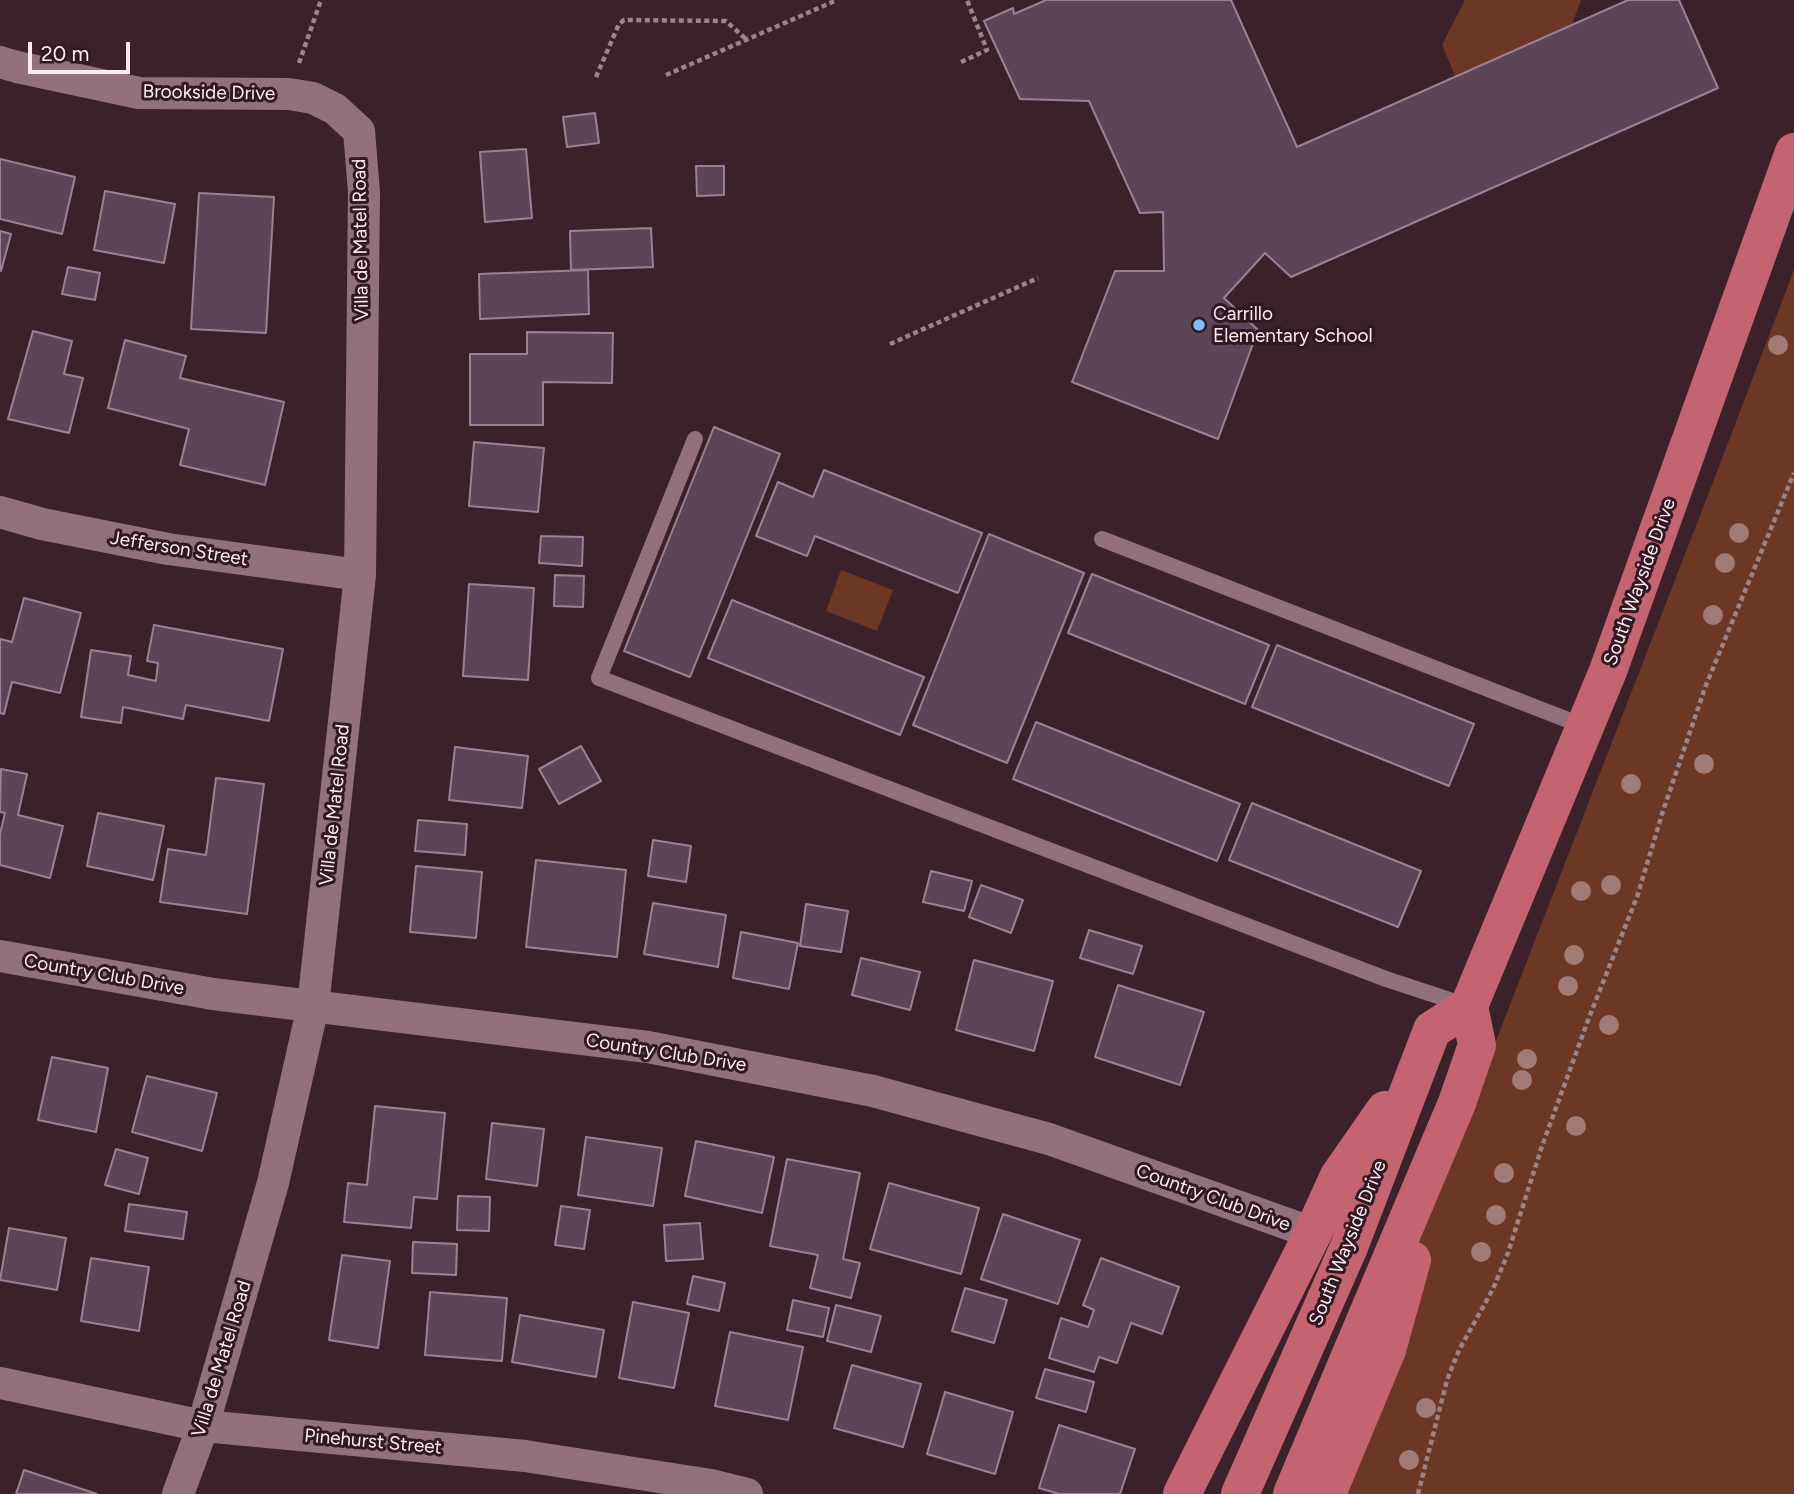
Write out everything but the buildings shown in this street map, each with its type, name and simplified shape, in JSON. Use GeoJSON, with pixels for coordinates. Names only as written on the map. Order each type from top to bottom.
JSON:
{"type":"FeatureCollection","features":[{"type":"Feature","properties":{"kind":"main road","name":"South Wayside Drive"},"geometry":{"type":"LineString","coordinates":[[1240,1494],[1349,1247],[1432,1030],[1469,1006],[1586,727],[1794,152]]}},
{"type":"Feature","properties":{"kind":"main road"},"geometry":{"type":"LineString","coordinates":[[1327,1494],[1387,1350],[1457,1103],[1477,1045],[1469,1006]]}},
{"type":"Feature","properties":{"kind":"main road"},"geometry":{"type":"LineString","coordinates":[[1182,1494],[1339,1176],[1419,1062]]}},
{"type":"Feature","properties":{"kind":"main road"},"geometry":{"type":"LineString","coordinates":[[1292,1494],[1457,1103]]}},
{"type":"Feature","properties":{"kind":"street","name":"Brookside Drive"},"geometry":{"type":"LineString","coordinates":[[0,61],[18,68],[139,93],[289,94],[313,98],[335,108]]}},
{"type":"Feature","properties":{"kind":"street","name":"Villa de Matel Road"},"geometry":{"type":"LineString","coordinates":[[178,1494],[203,1426],[273,1183],[313,1006],[360,575],[364,192],[359,131],[335,108]]}},
{"type":"Feature","properties":{"kind":"street","name":"Jefferson Street"},"geometry":{"type":"LineString","coordinates":[[0,512],[43,524],[168,549],[360,575]]}},
{"type":"Feature","properties":{"kind":"street","name":"Country Club Drive"},"geometry":{"type":"LineString","coordinates":[[0,956],[213,994],[648,1047],[873,1091],[1049,1139],[1313,1233]]}},
{"type":"Feature","properties":{"kind":"street","name":"Pinehurst Street"},"geometry":{"type":"LineString","coordinates":[[0,1383],[203,1426],[525,1456],[711,1485],[747,1494]]}},
{"type":"Feature","properties":{"kind":"lane"},"geometry":{"type":"LineString","coordinates":[[695,439],[599,678],[1386,979],[1469,1006]]}},
{"type":"Feature","properties":{"kind":"lane"},"geometry":{"type":"LineString","coordinates":[[1102,539],[1586,727]]}},
{"type":"Feature","properties":{"kind":"path"},"geometry":{"type":"LineString","coordinates":[[289,94],[321,0]]}},
{"type":"Feature","properties":{"kind":"path"},"geometry":{"type":"LineString","coordinates":[[666,75],[837,0]]}},
{"type":"Feature","properties":{"kind":"path"},"geometry":{"type":"LineString","coordinates":[[961,62],[988,50],[967,0]]}},
{"type":"Feature","properties":{"kind":"path"},"geometry":{"type":"LineString","coordinates":[[596,78],[619,24],[624,20],[726,21],[747,40]]}},
{"type":"Feature","properties":{"kind":"path"},"geometry":{"type":"LineString","coordinates":[[890,344],[1038,278]]}},
{"type":"Feature","properties":{"kind":"path"},"geometry":{"type":"LineString","coordinates":[[1418,1494],[1447,1380],[1459,1350],[1493,1289],[1508,1254],[1542,1146],[1637,897],[1662,811],[1706,685],[1794,473]]}},
{"type":"Feature","properties":{"kind":"shaded area"},"geometry":{"type":"Polygon","coordinates":[[[1465,0],[1581,0],[1572,24],[1455,76],[1442,45],[1465,0]]]}},
{"type":"Feature","properties":{"kind":"shaded area"},"geometry":{"type":"Polygon","coordinates":[[[1794,270],[1794,1494],[1320,1494],[1713,482],[1794,270]]]}},
{"type":"Feature","properties":{"kind":"shaded area"},"geometry":{"type":"Polygon","coordinates":[[[841,570],[893,590],[877,631],[826,611],[841,570]]]}},
{"type":"Feature","properties":{"kind":"place","name":"Carrillo Elementary School"},"geometry":{"type":"Point","coordinates":[1199,325]}}]}
